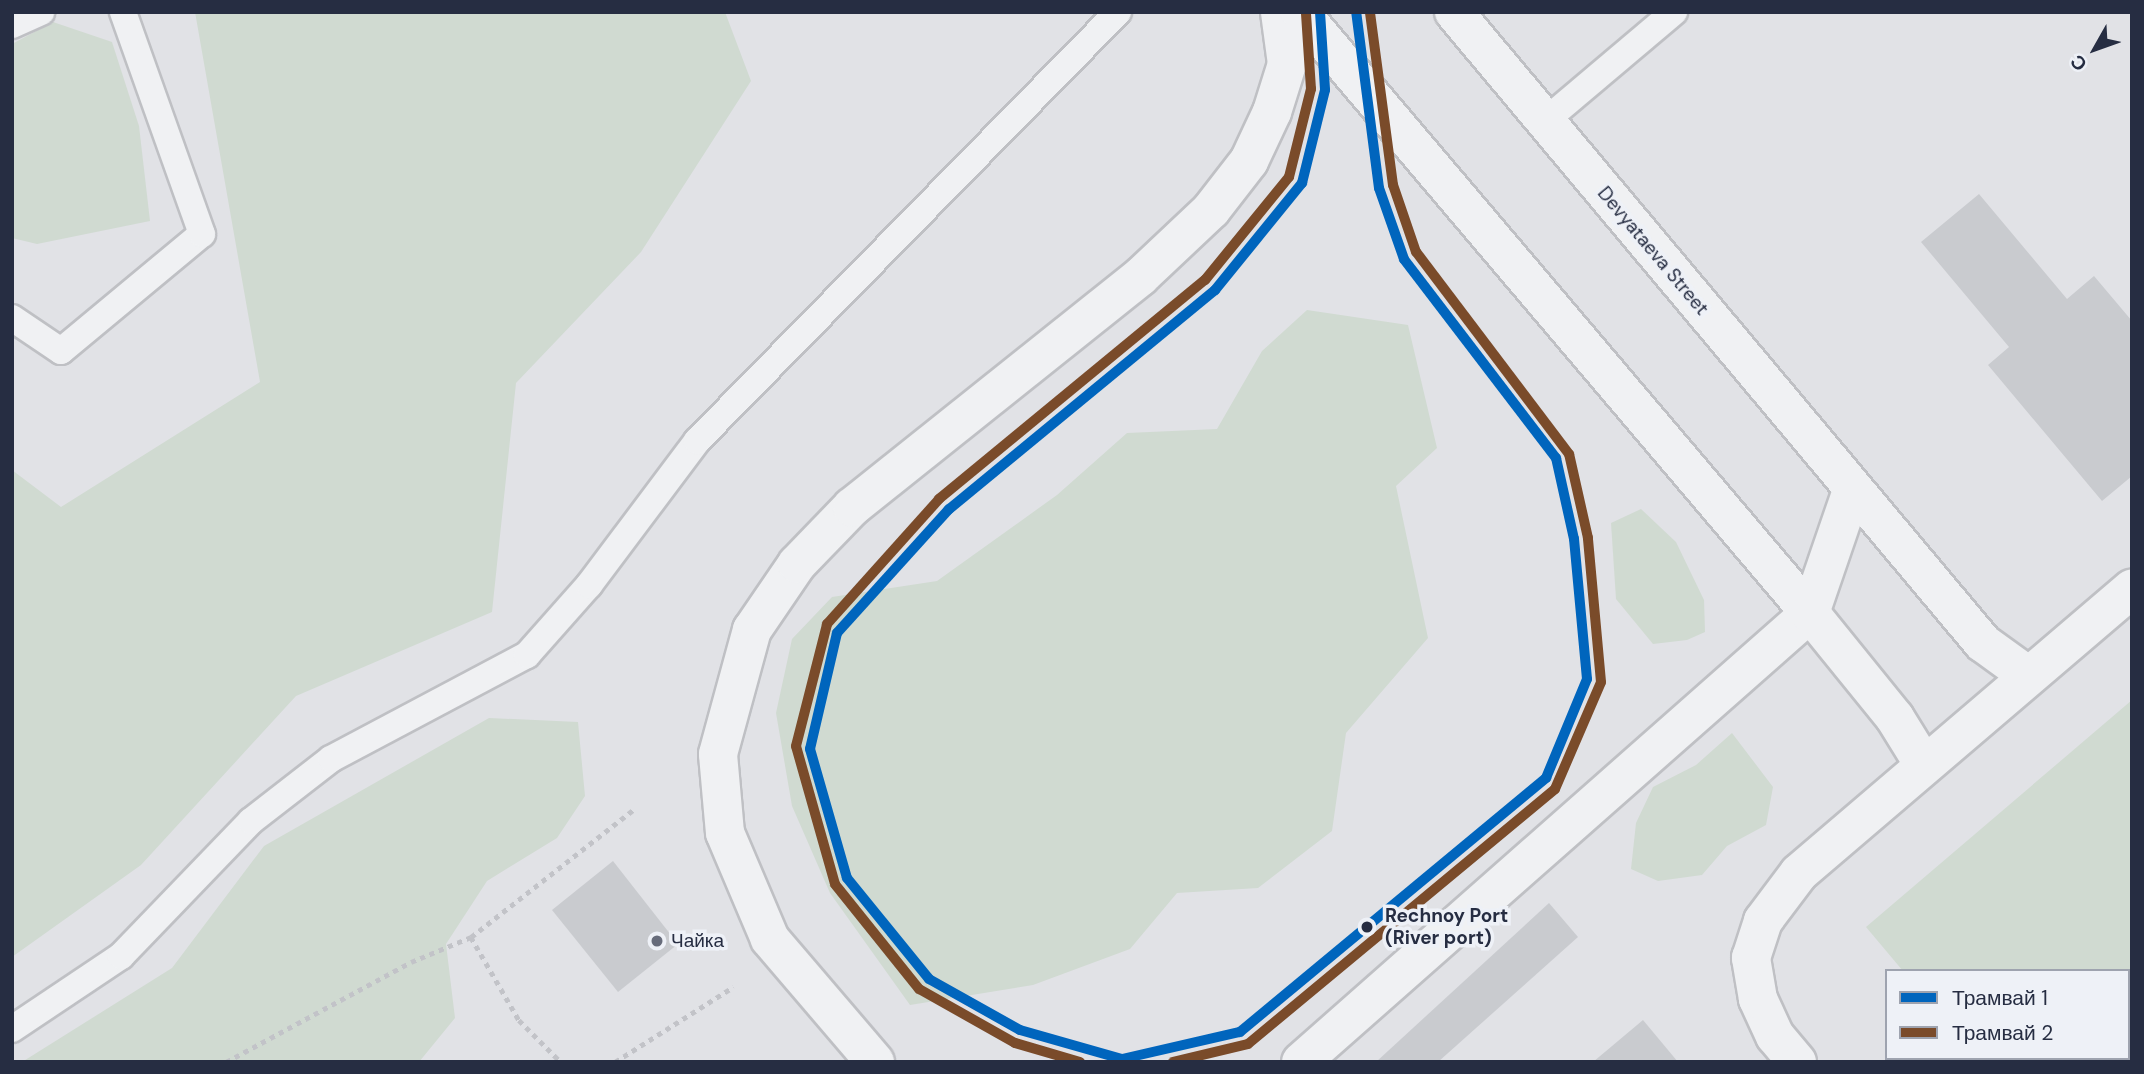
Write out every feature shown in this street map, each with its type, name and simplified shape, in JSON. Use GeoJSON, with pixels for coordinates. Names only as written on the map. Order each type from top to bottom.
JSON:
{"type":"FeatureCollection","features":[{"type":"Feature","properties":{"kind":"street"},"geometry":{"type":"LineString","coordinates":[[875,1062],[770,939],[725,833],[718,754],[752,630],[797,565],[852,507],[1140,277],[1211,210],[1249,161],[1272,112],[1287,64],[1280,12]]}},
{"type":"Feature","properties":{"kind":"street"},"geometry":{"type":"LineString","coordinates":[[1300,12],[1810,613],[1895,718],[1924,765]]}},
{"type":"Feature","properties":{"kind":"street","name":"Devyataeva Street"},"geometry":{"type":"LineString","coordinates":[[1454,12],[1983,643],[2027,675]]}},
{"type":"Feature","properties":{"kind":"street"},"geometry":{"type":"LineString","coordinates":[[1301,1062],[1810,613],[1853,490]]}},
{"type":"Feature","properties":{"kind":"street"},"geometry":{"type":"LineString","coordinates":[[1797,1062],[1775,1036],[1758,999],[1751,958],[1763,922],[1799,873],[2027,675],[2132,589]]}},
{"type":"Feature","properties":{"kind":"lane"},"geometry":{"type":"LineString","coordinates":[[12,25],[41,12]]}},
{"type":"Feature","properties":{"kind":"lane"},"geometry":{"type":"LineString","coordinates":[[12,318],[61,351],[202,234],[122,12]]}},
{"type":"Feature","properties":{"kind":"lane"},"geometry":{"type":"LineString","coordinates":[[12,1029],[121,956],[251,821],[331,759],[527,655],[589,585],[697,441],[1118,12]]}},
{"type":"Feature","properties":{"kind":"lane"},"geometry":{"type":"LineString","coordinates":[[1545,121],[1674,12]]}},
{"type":"Feature","properties":{"kind":"path"},"geometry":{"type":"LineString","coordinates":[[226,1062],[411,962],[471,937],[634,808]]}},
{"type":"Feature","properties":{"kind":"path"},"geometry":{"type":"LineString","coordinates":[[471,937],[519,1020],[561,1062]]}},
{"type":"Feature","properties":{"kind":"path"},"geometry":{"type":"LineString","coordinates":[[615,1062],[733,987]]}},
{"type":"Feature","properties":{"kind":"shaded area"},"geometry":{"type":"Polygon","coordinates":[[[195,12],[725,12],[751,81],[641,252],[516,383],[492,612],[296,696],[141,865],[12,957],[12,470],[61,507],[260,382],[195,12]]]}},
{"type":"Feature","properties":{"kind":"shaded area"},"geometry":{"type":"Polygon","coordinates":[[[53,22],[112,42],[139,126],[150,221],[37,244],[12,238],[12,44],[53,22]]]}},
{"type":"Feature","properties":{"kind":"shaded area"},"geometry":{"type":"Polygon","coordinates":[[[1307,310],[1408,325],[1437,448],[1396,486],[1428,638],[1346,733],[1332,831],[1258,888],[1177,893],[1130,949],[1033,985],[910,1005],[830,893],[792,806],[776,713],[792,639],[832,597],[937,581],[1057,495],[1127,433],[1217,429],[1262,351],[1307,310]]]}},
{"type":"Feature","properties":{"kind":"shaded area"},"geometry":{"type":"Polygon","coordinates":[[[1641,509],[1676,542],[1704,600],[1705,632],[1687,640],[1653,644],[1616,599],[1611,523],[1641,509]]]}},
{"type":"Feature","properties":{"kind":"shaded area"},"geometry":{"type":"Polygon","coordinates":[[[2132,700],[2132,1019],[2130,969],[1901,969],[1866,927],[2132,700]]]}},
{"type":"Feature","properties":{"kind":"shaded area"},"geometry":{"type":"Polygon","coordinates":[[[489,718],[578,722],[585,796],[557,838],[487,881],[446,944],[455,1018],[419,1062],[22,1062],[172,968],[264,846],[489,718]]]}},
{"type":"Feature","properties":{"kind":"shaded area"},"geometry":{"type":"Polygon","coordinates":[[[1732,733],[1773,787],[1766,825],[1727,846],[1702,875],[1658,881],[1631,869],[1636,823],[1653,787],[1696,765],[1732,733]]]}},
{"type":"Feature","properties":{"kind":"building"},"geometry":{"type":"Polygon","coordinates":[[[1979,194],[2067,299],[2094,276],[2132,321],[2132,476],[2102,501],[1988,365],[2009,347],[1921,242],[1979,194]]]}},
{"type":"Feature","properties":{"kind":"building"},"geometry":{"type":"Polygon","coordinates":[[[613,861],[678,944],[618,992],[552,910],[613,861]]]}},
{"type":"Feature","properties":{"kind":"building"},"geometry":{"type":"Polygon","coordinates":[[[1549,903],[1578,937],[1438,1062],[1376,1062],[1549,903]]]}},
{"type":"Feature","properties":{"kind":"building"},"geometry":{"type":"Polygon","coordinates":[[[1643,1020],[1678,1062],[1593,1062],[1643,1020]]]}},
{"type":"Feature","properties":{"kind":"tram line","name":"1"},"geometry":{"type":"LineString","coordinates":[[1320,12],[1325,90],[1302,183],[1215,290],[949,509],[837,633],[810,749],[847,878],[929,979],[1020,1030],[1122,1059],[1240,1032],[1546,778],[1587,679],[1574,539],[1556,458],[1404,259],[1379,188],[1356,12]]}},
{"type":"Feature","properties":{"kind":"tram line","name":"2"},"geometry":{"type":"LineString","coordinates":[[1173,1062],[1248,1044],[1555,789],[1601,682],[1588,538],[1569,454],[1416,252],[1393,185],[1370,12]]}},
{"type":"Feature","properties":{"kind":"tram line","name":"2"},"geometry":{"type":"LineString","coordinates":[[1080,1062],[1015,1043],[919,989],[835,884],[796,746],[827,624],[939,499],[1205,280],[1289,177],[1311,89],[1306,13]]}},
{"type":"Feature","properties":{"kind":"place","name":"Rechnoy Port (River port)"},"geometry":{"type":"Point","coordinates":[1367,927]}},
{"type":"Feature","properties":{"kind":"place","name":"Чайка"},"geometry":{"type":"Point","coordinates":[657,941]}}]}
